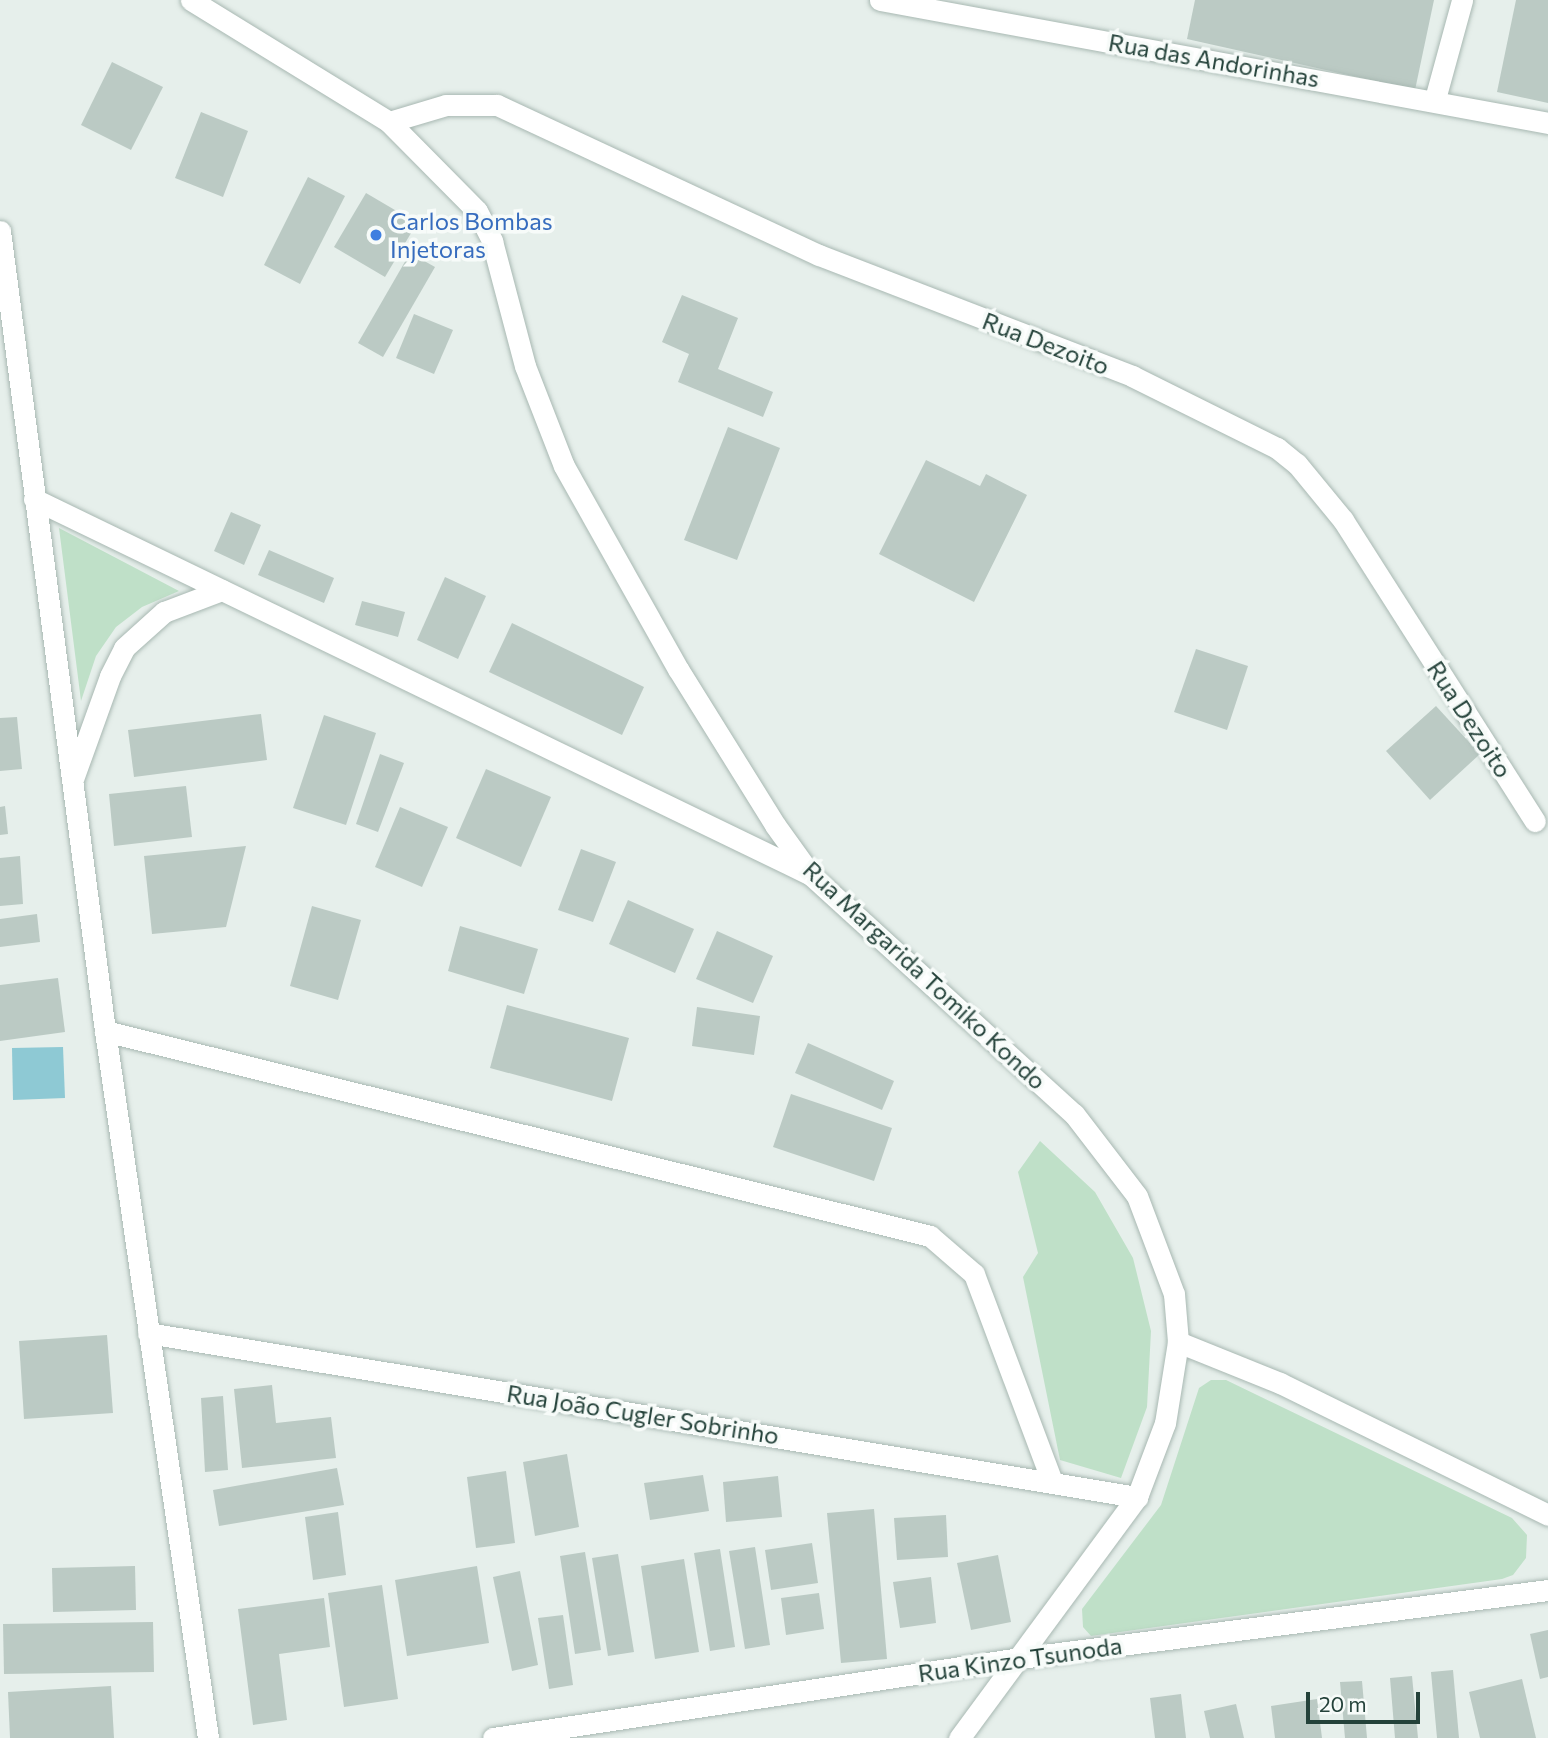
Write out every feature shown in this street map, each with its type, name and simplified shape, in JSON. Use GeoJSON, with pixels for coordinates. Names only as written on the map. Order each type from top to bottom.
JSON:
{"type":"FeatureCollection","features":[{"type":"Feature","properties":{"kind":"street","name":"Rua Margarida Tomiko Kondo"},"geometry":{"type":"LineString","coordinates":[[191,0],[389,122],[477,211],[492,241],[525,366],[564,466],[685,681],[756,796],[811,875],[1074,1114],[1109,1154],[1137,1196],[1156,1239],[1174,1294],[1178,1342],[1165,1423],[1137,1497],[959,1738]]}},
{"type":"Feature","properties":{"kind":"street","name":"Rua das Andorinhas"},"geometry":{"type":"LineString","coordinates":[[880,0],[1435,99],[1548,123]]}},
{"type":"Feature","properties":{"kind":"street"},"geometry":{"type":"LineString","coordinates":[[1435,99],[1462,0]]}},
{"type":"Feature","properties":{"kind":"street","name":"Rua Dezoito"},"geometry":{"type":"LineString","coordinates":[[389,122],[446,105],[497,105],[819,255],[1132,376],[1277,448],[1297,464],[1343,520],[1535,821]]}},
{"type":"Feature","properties":{"kind":"street"},"geometry":{"type":"LineString","coordinates":[[0,231],[105,1031],[208,1738]]}},
{"type":"Feature","properties":{"kind":"street"},"geometry":{"type":"LineString","coordinates":[[34,499],[811,875]]}},
{"type":"Feature","properties":{"kind":"street"},"geometry":{"type":"LineString","coordinates":[[72,783],[110,676],[124,648],[164,612],[222,590]]}},
{"type":"Feature","properties":{"kind":"street"},"geometry":{"type":"LineString","coordinates":[[105,1031],[930,1236],[974,1274],[1052,1482]]}},
{"type":"Feature","properties":{"kind":"street","name":"Rua João Cugler Sobrinho"},"geometry":{"type":"LineString","coordinates":[[148,1333],[1137,1497]]}},
{"type":"Feature","properties":{"kind":"street"},"geometry":{"type":"LineString","coordinates":[[1178,1342],[1280,1383],[1548,1515]]}},
{"type":"Feature","properties":{"kind":"street","name":"Rua Kinzo Tsunoda"},"geometry":{"type":"LineString","coordinates":[[493,1738],[1020,1658],[1548,1590]]}},
{"type":"Feature","properties":{"kind":"green space"},"geometry":{"type":"Polygon","coordinates":[[[59,528],[179,591],[142,607],[116,627],[96,656],[81,701],[59,528]]]}},
{"type":"Feature","properties":{"kind":"green space"},"geometry":{"type":"Polygon","coordinates":[[[1040,1141],[1095,1192],[1133,1258],[1151,1331],[1147,1407],[1121,1478],[1060,1460],[1023,1277],[1038,1253],[1018,1172],[1040,1141]]]}},
{"type":"Feature","properties":{"kind":"green space"},"geometry":{"type":"Polygon","coordinates":[[[1211,1380],[1226,1380],[1512,1518],[1527,1535],[1526,1558],[1513,1575],[1502,1579],[1091,1636],[1083,1627],[1082,1609],[1161,1505],[1199,1388],[1211,1380]]]}},
{"type":"Feature","properties":{"kind":"water"},"geometry":{"type":"Polygon","coordinates":[[[63,1047],[65,1098],[13,1100],[12,1048],[63,1047]]]}},
{"type":"Feature","properties":{"kind":"building"},"geometry":{"type":"Polygon","coordinates":[[[1195,0],[1434,0],[1415,90],[1187,39],[1195,0]]]}},
{"type":"Feature","properties":{"kind":"building"},"geometry":{"type":"Polygon","coordinates":[[[1516,0],[1548,0],[1548,103],[1497,92],[1516,0]]]}},
{"type":"Feature","properties":{"kind":"building"},"geometry":{"type":"Polygon","coordinates":[[[112,62],[163,87],[131,150],[81,125],[112,62]]]}},
{"type":"Feature","properties":{"kind":"building"},"geometry":{"type":"Polygon","coordinates":[[[201,112],[248,131],[223,197],[175,178],[201,112]]]}},
{"type":"Feature","properties":{"kind":"building"},"geometry":{"type":"Polygon","coordinates":[[[308,177],[345,196],[300,284],[264,265],[308,177]]]}},
{"type":"Feature","properties":{"kind":"building","name":"Carlos Bombas Injetoras"},"geometry":{"type":"Polygon","coordinates":[[[366,193],[417,223],[385,277],[334,247],[366,193]]]}},
{"type":"Feature","properties":{"kind":"building"},"geometry":{"type":"Polygon","coordinates":[[[410,253],[435,267],[383,357],[358,343],[410,253]]]}},
{"type":"Feature","properties":{"kind":"building"},"geometry":{"type":"Polygon","coordinates":[[[682,295],[738,318],[718,369],[773,392],[763,417],[678,382],[689,354],[662,342],[682,295]]]}},
{"type":"Feature","properties":{"kind":"building"},"geometry":{"type":"Polygon","coordinates":[[[414,314],[453,330],[434,374],[396,358],[414,314]]]}},
{"type":"Feature","properties":{"kind":"building"},"geometry":{"type":"Polygon","coordinates":[[[728,427],[780,448],[737,560],[684,540],[728,427]]]}},
{"type":"Feature","properties":{"kind":"building"},"geometry":{"type":"Polygon","coordinates":[[[926,460],[980,486],[986,474],[1027,495],[974,602],[879,554],[926,460]]]}},
{"type":"Feature","properties":{"kind":"building"},"geometry":{"type":"Polygon","coordinates":[[[231,512],[261,525],[244,565],[214,551],[231,512]]]}},
{"type":"Feature","properties":{"kind":"building"},"geometry":{"type":"Polygon","coordinates":[[[269,550],[334,578],[324,603],[258,575],[269,550]]]}},
{"type":"Feature","properties":{"kind":"building"},"geometry":{"type":"Polygon","coordinates":[[[445,577],[486,596],[458,659],[417,640],[445,577]]]}},
{"type":"Feature","properties":{"kind":"building"},"geometry":{"type":"Polygon","coordinates":[[[362,601],[405,612],[398,637],[355,625],[362,601]]]}},
{"type":"Feature","properties":{"kind":"building"},"geometry":{"type":"Polygon","coordinates":[[[512,623],[644,687],[622,735],[489,672],[512,623]]]}},
{"type":"Feature","properties":{"kind":"building"},"geometry":{"type":"Polygon","coordinates":[[[1196,649],[1248,666],[1227,730],[1174,712],[1196,649]]]}},
{"type":"Feature","properties":{"kind":"building"},"geometry":{"type":"Polygon","coordinates":[[[1436,706],[1480,754],[1430,800],[1386,751],[1436,706]]]}},
{"type":"Feature","properties":{"kind":"building"},"geometry":{"type":"Polygon","coordinates":[[[261,714],[267,760],[134,777],[128,730],[261,714]]]}},
{"type":"Feature","properties":{"kind":"building"},"geometry":{"type":"Polygon","coordinates":[[[324,715],[376,733],[346,825],[293,808],[324,715]]]}},
{"type":"Feature","properties":{"kind":"building"},"geometry":{"type":"Polygon","coordinates":[[[17,717],[22,769],[0,771],[0,718],[17,717]]]}},
{"type":"Feature","properties":{"kind":"building"},"geometry":{"type":"Polygon","coordinates":[[[380,754],[404,763],[378,832],[356,824],[380,754]]]}},
{"type":"Feature","properties":{"kind":"building"},"geometry":{"type":"Polygon","coordinates":[[[486,769],[551,797],[521,867],[456,838],[486,769]]]}},
{"type":"Feature","properties":{"kind":"building"},"geometry":{"type":"Polygon","coordinates":[[[186,786],[192,837],[114,846],[109,794],[186,786]]]}},
{"type":"Feature","properties":{"kind":"building"},"geometry":{"type":"Polygon","coordinates":[[[5,806],[8,834],[0,835],[0,807],[5,806]]]}},
{"type":"Feature","properties":{"kind":"building"},"geometry":{"type":"Polygon","coordinates":[[[400,807],[448,827],[422,887],[375,867],[400,807]]]}},
{"type":"Feature","properties":{"kind":"building"},"geometry":{"type":"Polygon","coordinates":[[[246,846],[226,927],[152,934],[144,856],[246,846]]]}},
{"type":"Feature","properties":{"kind":"building"},"geometry":{"type":"Polygon","coordinates":[[[581,849],[616,862],[593,922],[558,910],[581,849]]]}},
{"type":"Feature","properties":{"kind":"building"},"geometry":{"type":"Polygon","coordinates":[[[20,856],[23,904],[0,906],[0,858],[20,856]]]}},
{"type":"Feature","properties":{"kind":"building"},"geometry":{"type":"Polygon","coordinates":[[[628,900],[694,929],[675,973],[609,944],[628,900]]]}},
{"type":"Feature","properties":{"kind":"building"},"geometry":{"type":"Polygon","coordinates":[[[312,906],[361,920],[338,1000],[290,986],[312,906]]]}},
{"type":"Feature","properties":{"kind":"building"},"geometry":{"type":"Polygon","coordinates":[[[37,914],[40,942],[0,947],[0,919],[37,914]]]}},
{"type":"Feature","properties":{"kind":"building"},"geometry":{"type":"Polygon","coordinates":[[[460,926],[538,949],[524,994],[448,971],[460,926]]]}},
{"type":"Feature","properties":{"kind":"building"},"geometry":{"type":"Polygon","coordinates":[[[717,931],[773,956],[753,1003],[696,979],[717,931]]]}},
{"type":"Feature","properties":{"kind":"building"},"geometry":{"type":"Polygon","coordinates":[[[58,978],[65,1032],[0,1041],[0,985],[58,978]]]}},
{"type":"Feature","properties":{"kind":"building"},"geometry":{"type":"Polygon","coordinates":[[[507,1005],[629,1038],[612,1101],[490,1068],[507,1005]]]}},
{"type":"Feature","properties":{"kind":"building"},"geometry":{"type":"Polygon","coordinates":[[[697,1007],[760,1016],[754,1055],[692,1046],[697,1007]]]}},
{"type":"Feature","properties":{"kind":"building"},"geometry":{"type":"Polygon","coordinates":[[[808,1043],[894,1081],[882,1110],[795,1073],[808,1043]]]}},
{"type":"Feature","properties":{"kind":"building"},"geometry":{"type":"Polygon","coordinates":[[[791,1094],[892,1128],[874,1181],[773,1147],[791,1094]]]}},
{"type":"Feature","properties":{"kind":"building"},"geometry":{"type":"Polygon","coordinates":[[[107,1335],[113,1413],[24,1419],[19,1341],[107,1335]]]}},
{"type":"Feature","properties":{"kind":"building"},"geometry":{"type":"Polygon","coordinates":[[[272,1385],[276,1423],[331,1417],[336,1458],[242,1468],[234,1389],[272,1385]]]}},
{"type":"Feature","properties":{"kind":"building"},"geometry":{"type":"Polygon","coordinates":[[[223,1396],[228,1470],[205,1472],[201,1398],[223,1396]]]}},
{"type":"Feature","properties":{"kind":"building"},"geometry":{"type":"Polygon","coordinates":[[[567,1454],[579,1527],[535,1536],[523,1462],[567,1454]]]}},
{"type":"Feature","properties":{"kind":"building"},"geometry":{"type":"Polygon","coordinates":[[[337,1468],[344,1505],[219,1526],[213,1490],[337,1468]]]}},
{"type":"Feature","properties":{"kind":"building"},"geometry":{"type":"Polygon","coordinates":[[[506,1471],[515,1543],[476,1548],[467,1477],[506,1471]]]}},
{"type":"Feature","properties":{"kind":"building"},"geometry":{"type":"Polygon","coordinates":[[[703,1475],[709,1511],[650,1520],[644,1483],[703,1475]]]}},
{"type":"Feature","properties":{"kind":"building"},"geometry":{"type":"Polygon","coordinates":[[[778,1476],[782,1517],[726,1522],[723,1482],[778,1476]]]}},
{"type":"Feature","properties":{"kind":"building"},"geometry":{"type":"Polygon","coordinates":[[[874,1509],[887,1659],[841,1663],[827,1513],[874,1509]]]}},
{"type":"Feature","properties":{"kind":"building"},"geometry":{"type":"Polygon","coordinates":[[[338,1512],[346,1575],[313,1580],[305,1517],[338,1512]]]}},
{"type":"Feature","properties":{"kind":"building"},"geometry":{"type":"Polygon","coordinates":[[[946,1515],[948,1557],[897,1560],[894,1518],[946,1515]]]}},
{"type":"Feature","properties":{"kind":"building"},"geometry":{"type":"Polygon","coordinates":[[[812,1543],[818,1583],[771,1590],[765,1550],[812,1543]]]}},
{"type":"Feature","properties":{"kind":"building"},"geometry":{"type":"Polygon","coordinates":[[[755,1547],[770,1645],[745,1649],[729,1551],[755,1547]]]}},
{"type":"Feature","properties":{"kind":"building"},"geometry":{"type":"Polygon","coordinates":[[[720,1549],[735,1647],[710,1651],[694,1553],[720,1549]]]}},
{"type":"Feature","properties":{"kind":"building"},"geometry":{"type":"Polygon","coordinates":[[[585,1552],[601,1650],[575,1654],[560,1556],[585,1552]]]}},
{"type":"Feature","properties":{"kind":"building"},"geometry":{"type":"Polygon","coordinates":[[[618,1554],[634,1652],[608,1656],[592,1558],[618,1554]]]}},
{"type":"Feature","properties":{"kind":"building"},"geometry":{"type":"Polygon","coordinates":[[[998,1555],[1011,1622],[971,1630],[957,1563],[998,1555]]]}},
{"type":"Feature","properties":{"kind":"building"},"geometry":{"type":"Polygon","coordinates":[[[684,1559],[699,1652],[655,1659],[641,1566],[684,1559]]]}},
{"type":"Feature","properties":{"kind":"building"},"geometry":{"type":"Polygon","coordinates":[[[135,1566],[136,1610],[53,1612],[52,1568],[135,1566]]]}},
{"type":"Feature","properties":{"kind":"building"},"geometry":{"type":"Polygon","coordinates":[[[477,1566],[489,1643],[407,1656],[395,1580],[477,1566]]]}},
{"type":"Feature","properties":{"kind":"building"},"geometry":{"type":"Polygon","coordinates":[[[520,1571],[538,1665],[512,1671],[493,1577],[520,1571]]]}},
{"type":"Feature","properties":{"kind":"building"},"geometry":{"type":"Polygon","coordinates":[[[931,1577],[936,1623],[900,1628],[893,1582],[931,1577]]]}},
{"type":"Feature","properties":{"kind":"building"},"geometry":{"type":"Polygon","coordinates":[[[382,1585],[398,1699],[344,1707],[328,1593],[382,1585]]]}},
{"type":"Feature","properties":{"kind":"building"},"geometry":{"type":"Polygon","coordinates":[[[819,1593],[824,1629],[786,1635],[781,1598],[819,1593]]]}},
{"type":"Feature","properties":{"kind":"building"},"geometry":{"type":"Polygon","coordinates":[[[324,1598],[330,1647],[279,1654],[287,1720],[253,1725],[238,1609],[324,1598]]]}},
{"type":"Feature","properties":{"kind":"building"},"geometry":{"type":"Polygon","coordinates":[[[563,1615],[573,1685],[549,1689],[538,1618],[563,1615]]]}},
{"type":"Feature","properties":{"kind":"building"},"geometry":{"type":"Polygon","coordinates":[[[153,1622],[154,1672],[4,1674],[3,1624],[153,1622]]]}},
{"type":"Feature","properties":{"kind":"building"},"geometry":{"type":"Polygon","coordinates":[[[1548,1630],[1548,1677],[1540,1679],[1530,1634],[1548,1630]]]}},
{"type":"Feature","properties":{"kind":"building"},"geometry":{"type":"Polygon","coordinates":[[[1453,1670],[1459,1738],[1437,1738],[1431,1672],[1453,1670]]]}},
{"type":"Feature","properties":{"kind":"building"},"geometry":{"type":"Polygon","coordinates":[[[1412,1676],[1418,1738],[1395,1738],[1390,1678],[1412,1676]]]}},
{"type":"Feature","properties":{"kind":"building"},"geometry":{"type":"Polygon","coordinates":[[[1522,1679],[1536,1738],[1480,1738],[1469,1692],[1522,1679]]]}},
{"type":"Feature","properties":{"kind":"building"},"geometry":{"type":"Polygon","coordinates":[[[1362,1681],[1367,1738],[1345,1738],[1340,1682],[1362,1681]]]}},
{"type":"Feature","properties":{"kind":"building"},"geometry":{"type":"Polygon","coordinates":[[[111,1686],[114,1738],[10,1738],[8,1692],[111,1686]]]}},
{"type":"Feature","properties":{"kind":"building"},"geometry":{"type":"Polygon","coordinates":[[[1181,1694],[1186,1738],[1155,1738],[1150,1698],[1181,1694]]]}},
{"type":"Feature","properties":{"kind":"building"},"geometry":{"type":"Polygon","coordinates":[[[1317,1699],[1322,1738],[1275,1738],[1271,1706],[1317,1699]]]}},
{"type":"Feature","properties":{"kind":"building"},"geometry":{"type":"Polygon","coordinates":[[[1236,1704],[1244,1738],[1210,1738],[1204,1711],[1236,1704]]]}},
{"type":"Feature","properties":{"kind":"place","name":"Carlos Bombas Injetoras"},"geometry":{"type":"Point","coordinates":[376,235]}}]}
